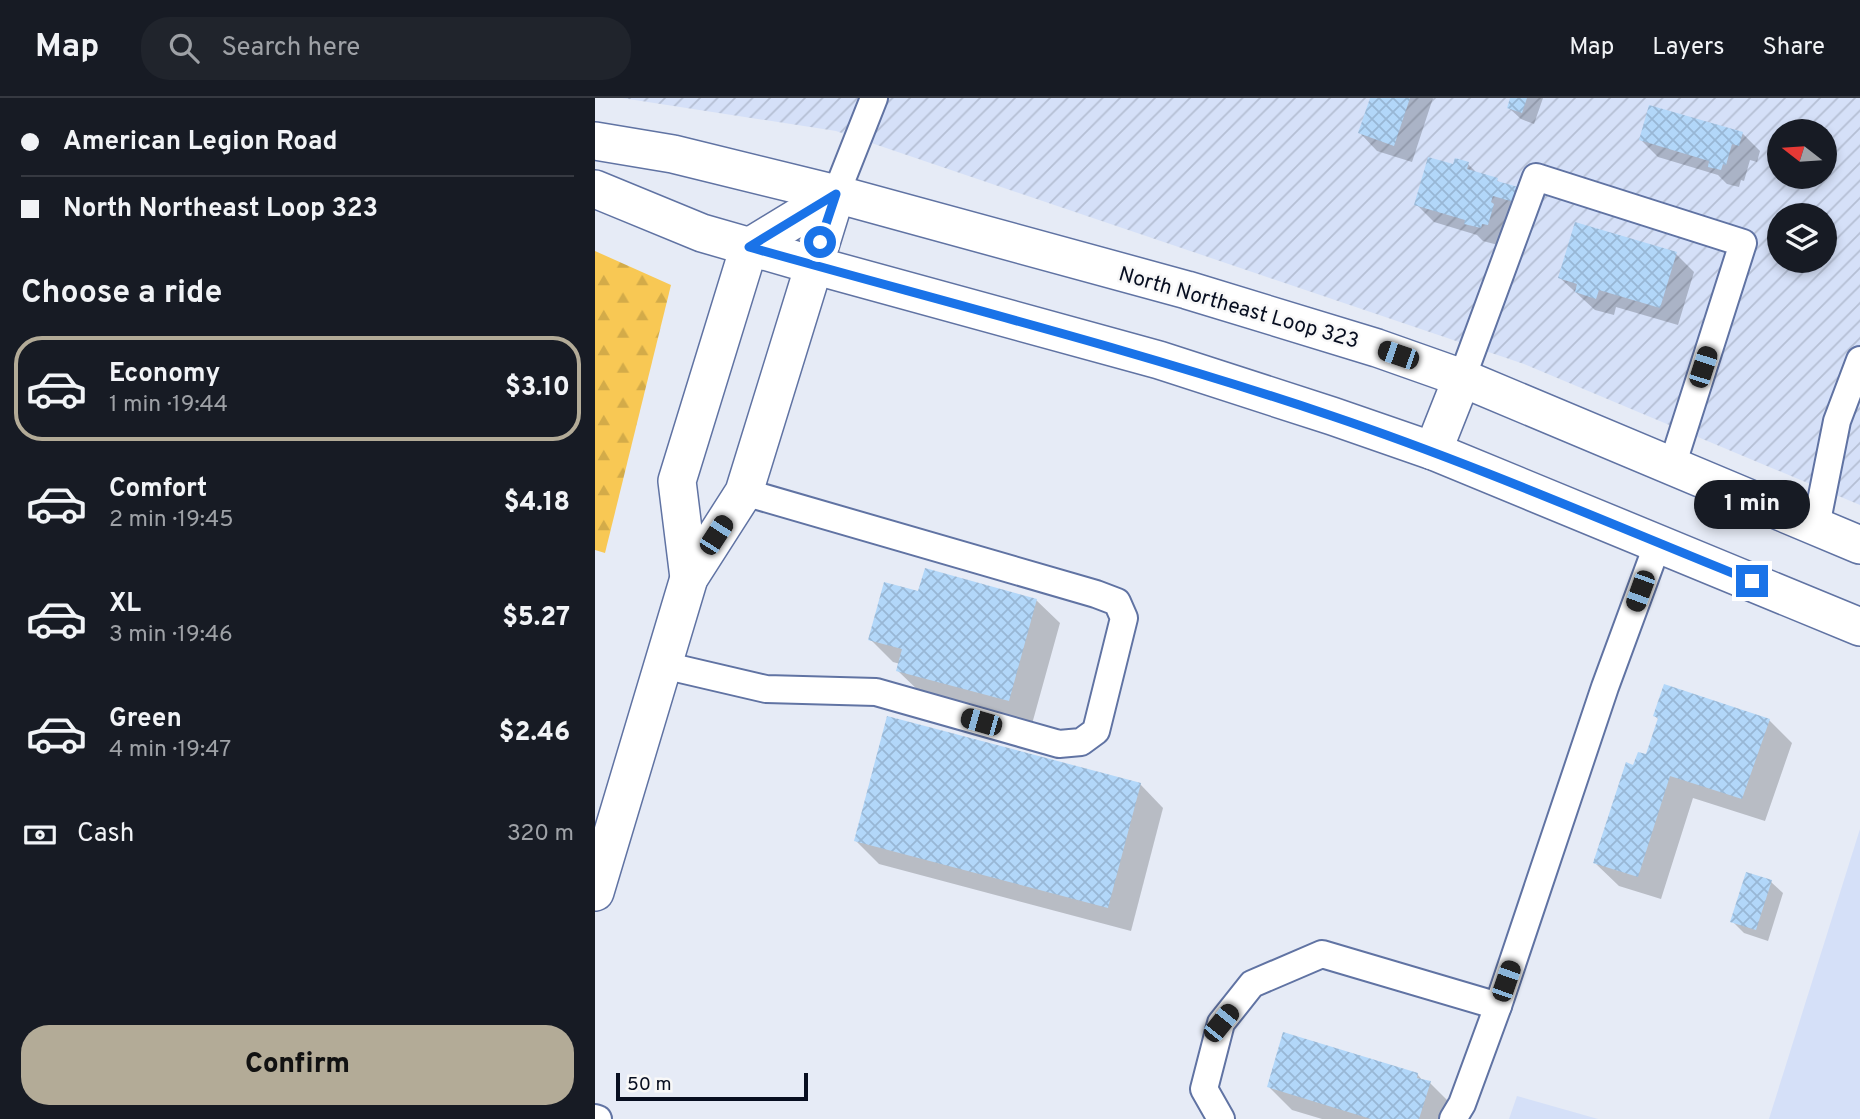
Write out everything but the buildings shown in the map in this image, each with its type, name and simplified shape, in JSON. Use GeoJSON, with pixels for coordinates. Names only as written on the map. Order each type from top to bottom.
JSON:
{"type":"FeatureCollection","features":[{"type":"Feature","properties":{"kind":"highway","name":"North Northeast Loop 323"},"geometry":{"type":"LineString","coordinates":[[595,141],[673,154],[836,194],[1174,287],[1377,348],[1462,378],[1860,545]]}},
{"type":"Feature","properties":{"kind":"highway"},"geometry":{"type":"LineString","coordinates":[[595,189],[702,233],[1159,360],[1332,416],[1433,451],[1860,627]]}},
{"type":"Feature","properties":{"kind":"highway"},"geometry":{"type":"LineString","coordinates":[[689,578],[677,481],[749,247],[836,194]]}},
{"type":"Feature","properties":{"kind":"highway"},"geometry":{"type":"LineString","coordinates":[[595,892],[689,578],[744,492],[836,194]]}},
{"type":"Feature","properties":{"kind":"highway"},"geometry":{"type":"LineString","coordinates":[[1433,451],[1462,378]]}},
{"type":"Feature","properties":{"kind":"street"},"geometry":{"type":"LineString","coordinates":[[836,194],[874,98]]}},
{"type":"Feature","properties":{"kind":"street"},"geometry":{"type":"LineString","coordinates":[[1462,378],[1536,177],[1743,243],[1672,466]]}},
{"type":"Feature","properties":{"kind":"street"},"geometry":{"type":"LineString","coordinates":[[1816,526],[1849,426],[1860,360]]}},
{"type":"Feature","properties":{"kind":"street"},"geometry":{"type":"LineString","coordinates":[[663,665],[766,689],[876,692],[1059,744],[1081,742],[1096,731],[1124,618],[1117,602],[744,492]]}},
{"type":"Feature","properties":{"kind":"street"},"geometry":{"type":"LineString","coordinates":[[1453,1119],[1462,1104],[1498,1006],[1605,687],[1658,543]]}},
{"type":"Feature","properties":{"kind":"street"},"geometry":{"type":"LineString","coordinates":[[1221,1119],[1204,1089],[1221,1023],[1252,984],[1322,954],[1498,1006]]}},
{"type":"Feature","properties":{"kind":"shaded area"},"geometry":{"type":"Polygon","coordinates":[[[622,98],[1860,98],[1860,505],[1524,364],[836,131],[622,98]]]}},
{"type":"Feature","properties":{"kind":"shaded area"},"geometry":{"type":"Polygon","coordinates":[[[1860,829],[1860,1119],[1769,1119],[1860,829]]]}},
{"type":"Feature","properties":{"kind":"shaded area"},"geometry":{"type":"Polygon","coordinates":[[[1517,1096],[1598,1119],[1509,1119],[1517,1096]]]}},
{"type":"Feature","properties":{"kind":"green space"},"geometry":{"type":"Polygon","coordinates":[[[595,251],[671,285],[605,553],[595,550],[595,251]]]}},
{"type":"Feature","properties":{"kind":"route"},"geometry":{"type":"LineString","coordinates":[[820,242],[836,194],[749,247],[1159,360],[1312,409],[1433,451],[1752,581]]}}]}
